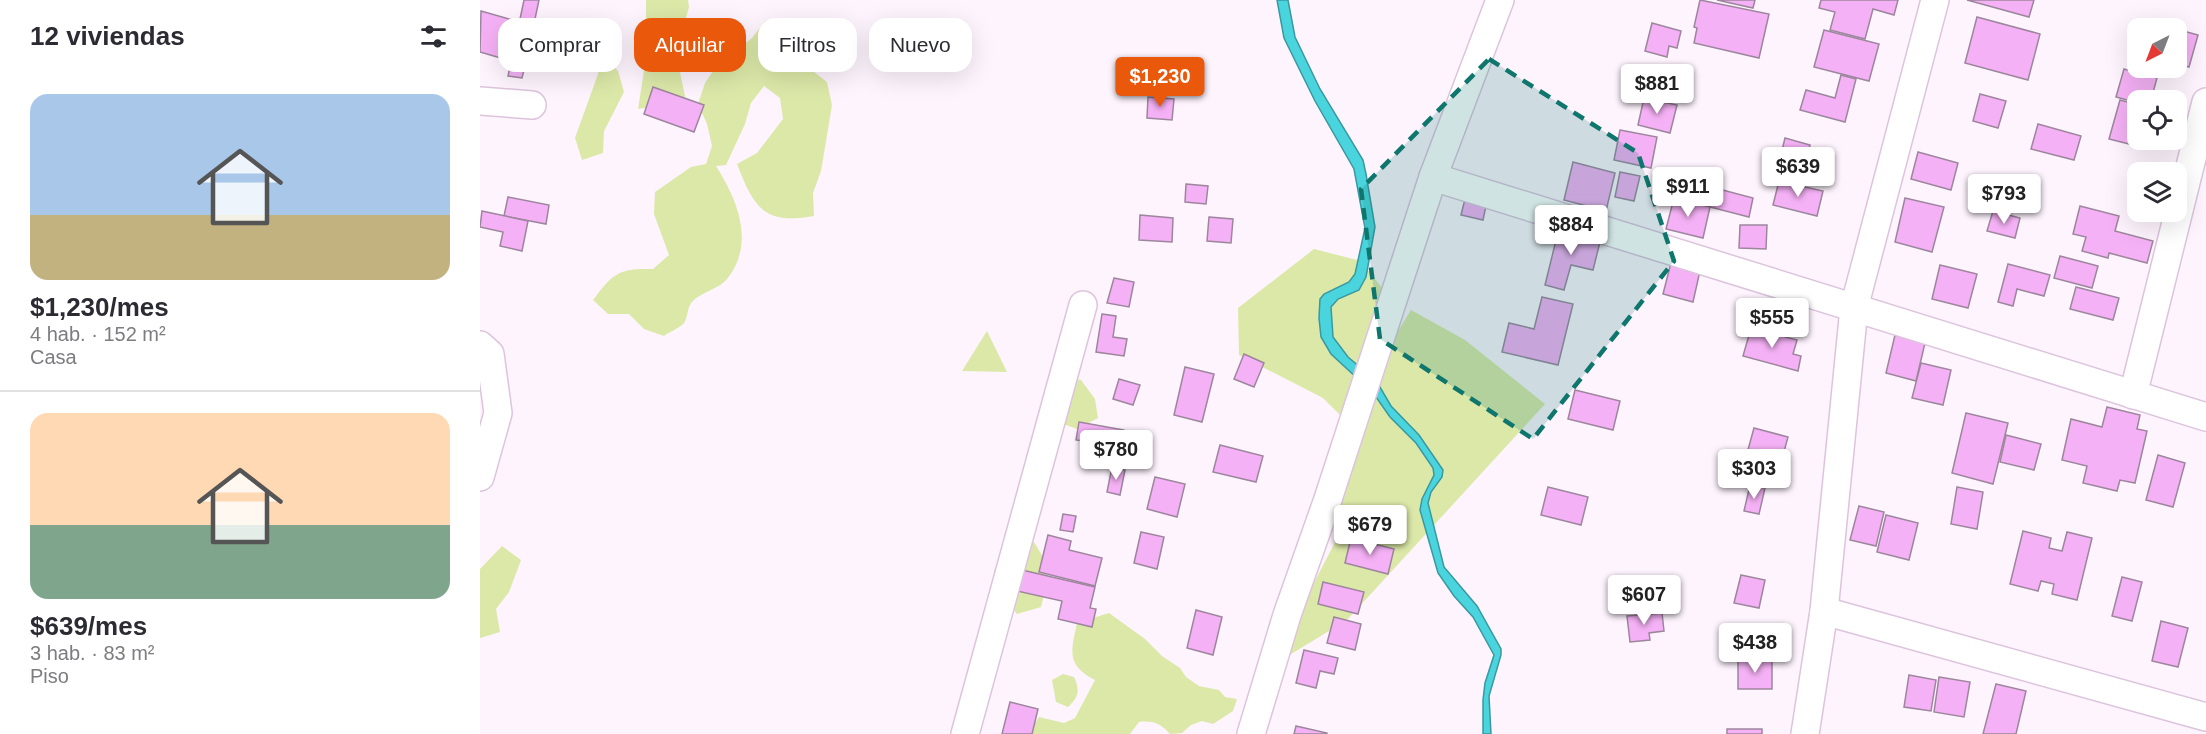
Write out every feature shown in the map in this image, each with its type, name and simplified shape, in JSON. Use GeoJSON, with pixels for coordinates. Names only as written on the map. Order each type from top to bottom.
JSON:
{"type":"FeatureCollection","features":[{"type":"Feature","properties":{"kind":"street"},"geometry":{"type":"LineString","coordinates":[[1251,734],[1287,615],[1433,177],[1500,0]]}},
{"type":"Feature","properties":{"kind":"street"},"geometry":{"type":"LineString","coordinates":[[1805,734],[1824,611],[1854,308],[1935,0]]}},
{"type":"Feature","properties":{"kind":"street"},"geometry":{"type":"LineString","coordinates":[[480,101],[532,105]]}},
{"type":"Feature","properties":{"kind":"street"},"geometry":{"type":"LineString","coordinates":[[2133,395],[2206,102]]}},
{"type":"Feature","properties":{"kind":"street"},"geometry":{"type":"LineString","coordinates":[[1433,177],[2206,417]]}},
{"type":"Feature","properties":{"kind":"street"},"geometry":{"type":"LineString","coordinates":[[965,734],[1083,305]]}},
{"type":"Feature","properties":{"kind":"street"},"geometry":{"type":"LineString","coordinates":[[480,345],[490,354],[498,413],[480,477]]}},
{"type":"Feature","properties":{"kind":"street"},"geometry":{"type":"LineString","coordinates":[[1824,611],[2206,717]]}},
{"type":"Feature","properties":{"kind":"highlighted area"},"geometry":{"type":"Polygon","coordinates":[[[1489,59],[1638,153],[1674,261],[1533,439],[1380,339],[1361,189],[1489,59]]]}},
{"type":"Feature","properties":{"kind":"green space"},"geometry":{"type":"Polygon","coordinates":[[[646,0],[688,0],[689,7],[686,18],[646,18],[646,0]]]}},
{"type":"Feature","properties":{"kind":"green space"},"geometry":{"type":"Polygon","coordinates":[[[758,30],[758,72],[814,72],[827,82],[832,105],[821,171],[813,193],[814,216],[783,218],[763,210],[749,192],[737,164],[757,153],[783,119],[780,98],[764,86],[751,103],[745,124],[726,165],[716,166],[731,193],[742,236],[736,265],[727,279],[690,304],[684,323],[664,336],[644,329],[629,314],[608,314],[593,300],[612,278],[624,271],[653,269],[669,255],[654,214],[655,192],[691,167],[706,164],[712,146],[707,124],[698,104],[705,83],[712,72],[746,72],[746,43],[758,30]]]}},
{"type":"Feature","properties":{"kind":"green space"},"geometry":{"type":"Polygon","coordinates":[[[598,72],[618,72],[624,92],[604,131],[603,153],[582,160],[575,138],[598,72]]]}},
{"type":"Feature","properties":{"kind":"green space"},"geometry":{"type":"Polygon","coordinates":[[[644,72],[680,72],[686,101],[638,109],[644,72]]]}},
{"type":"Feature","properties":{"kind":"green space"},"geometry":{"type":"Polygon","coordinates":[[[1314,249],[1361,261],[1392,301],[1387,349],[1411,310],[1465,340],[1545,404],[1347,620],[1283,659],[1298,613],[1342,529],[1342,477],[1357,432],[1323,398],[1239,355],[1238,308],[1314,249]]]}},
{"type":"Feature","properties":{"kind":"green space"},"geometry":{"type":"Polygon","coordinates":[[[987,331],[1007,372],[962,371],[987,331]]]}},
{"type":"Feature","properties":{"kind":"green space"},"geometry":{"type":"Polygon","coordinates":[[[1058,376],[1081,380],[1095,399],[1098,418],[1077,429],[1055,421],[1058,376]]]}},
{"type":"Feature","properties":{"kind":"green space"},"geometry":{"type":"Polygon","coordinates":[[[1034,542],[1046,562],[1046,587],[1041,607],[1017,614],[1001,594],[994,570],[1012,553],[1034,542]]]}},
{"type":"Feature","properties":{"kind":"green space"},"geometry":{"type":"Polygon","coordinates":[[[502,546],[521,560],[509,592],[496,609],[500,632],[480,638],[480,569],[502,546]]]}},
{"type":"Feature","properties":{"kind":"green space"},"geometry":{"type":"Polygon","coordinates":[[[1109,613],[1145,639],[1199,686],[1219,690],[1225,697],[1237,699],[1233,711],[1213,724],[1202,721],[1191,725],[1182,733],[1170,734],[1157,724],[1139,722],[1130,734],[1028,734],[1039,717],[1064,723],[1075,718],[1095,680],[1079,669],[1075,663],[1072,649],[1077,623],[1109,613]]]}},
{"type":"Feature","properties":{"kind":"green space"},"geometry":{"type":"Polygon","coordinates":[[[1063,674],[1074,677],[1077,686],[1076,697],[1068,707],[1056,702],[1052,680],[1063,674]]]}},
{"type":"Feature","properties":{"kind":"water"},"geometry":{"type":"Polygon","coordinates":[[[1277,0],[1288,0],[1295,37],[1320,89],[1363,160],[1366,174],[1375,227],[1366,277],[1359,290],[1338,299],[1331,307],[1333,337],[1348,357],[1362,369],[1358,379],[1331,354],[1321,337],[1319,318],[1320,299],[1324,294],[1349,282],[1355,274],[1365,228],[1354,169],[1315,101],[1284,38],[1277,0]]]}},
{"type":"Feature","properties":{"kind":"water"},"geometry":{"type":"Polygon","coordinates":[[[1377,382],[1391,406],[1419,435],[1443,470],[1442,477],[1431,492],[1428,503],[1444,567],[1477,606],[1501,649],[1489,696],[1491,734],[1483,734],[1483,700],[1485,683],[1494,655],[1473,617],[1438,573],[1420,510],[1422,499],[1434,475],[1433,468],[1416,443],[1390,417],[1369,387],[1377,382]]]}},
{"type":"Feature","properties":{"kind":"building"},"geometry":{"type":"Polygon","coordinates":[[[524,0],[539,0],[535,18],[520,18],[524,0]]]}},
{"type":"Feature","properties":{"kind":"building"},"geometry":{"type":"Polygon","coordinates":[[[1700,0],[1769,14],[1759,58],[1694,43],[1697,28],[1694,27],[1700,0]]]}},
{"type":"Feature","properties":{"kind":"building"},"geometry":{"type":"Polygon","coordinates":[[[1717,0],[1755,0],[1753,8],[1717,0]]]}},
{"type":"Feature","properties":{"kind":"building"},"geometry":{"type":"Polygon","coordinates":[[[1821,0],[1898,0],[1894,15],[1873,9],[1865,39],[1830,30],[1835,12],[1819,8],[1821,0]]]}},
{"type":"Feature","properties":{"kind":"building"},"geometry":{"type":"Polygon","coordinates":[[[1967,0],[2034,0],[2029,17],[1967,0]]]}},
{"type":"Feature","properties":{"kind":"building"},"geometry":{"type":"Polygon","coordinates":[[[481,11],[506,18],[498,18],[498,57],[480,52],[481,11]]]}},
{"type":"Feature","properties":{"kind":"building"},"geometry":{"type":"Polygon","coordinates":[[[1977,17],[2040,34],[2028,80],[1965,63],[1977,17]]]}},
{"type":"Feature","properties":{"kind":"building"},"geometry":{"type":"Polygon","coordinates":[[[1652,23],[1681,31],[1677,48],[1669,46],[1667,57],[1645,51],[1652,23]]]}},
{"type":"Feature","properties":{"kind":"building"},"geometry":{"type":"Polygon","coordinates":[[[1824,30],[1879,44],[1869,81],[1814,67],[1824,30]]]}},
{"type":"Feature","properties":{"kind":"building"},"geometry":{"type":"Polygon","coordinates":[[[2187,32],[2198,35],[2189,67],[2187,67],[2187,32]]]}},
{"type":"Feature","properties":{"kind":"building"},"geometry":{"type":"Polygon","coordinates":[[[2124,69],[2127,70],[2127,78],[2157,78],[2154,90],[2127,90],[2127,100],[2116,97],[2124,69]]]}},
{"type":"Feature","properties":{"kind":"building"},"geometry":{"type":"Polygon","coordinates":[[[509,72],[524,72],[522,78],[508,76],[509,72]]]}},
{"type":"Feature","properties":{"kind":"building"},"geometry":{"type":"Polygon","coordinates":[[[1841,75],[1856,79],[1845,122],[1800,110],[1806,90],[1835,98],[1841,75]]]}},
{"type":"Feature","properties":{"kind":"building"},"geometry":{"type":"Polygon","coordinates":[[[653,87],[704,105],[694,132],[644,114],[653,87]]]}},
{"type":"Feature","properties":{"kind":"building"},"geometry":{"type":"Polygon","coordinates":[[[1980,94],[2006,101],[1998,128],[1973,121],[1980,94]]]}},
{"type":"Feature","properties":{"kind":"building"},"geometry":{"type":"Polygon","coordinates":[[[1148,97],[1174,99],[1172,120],[1147,118],[1148,97]]]}},
{"type":"Feature","properties":{"kind":"building"},"geometry":{"type":"Polygon","coordinates":[[[1644,98],[1677,105],[1670,133],[1638,125],[1644,98]]]}},
{"type":"Feature","properties":{"kind":"building"},"geometry":{"type":"Polygon","coordinates":[[[2120,100],[2127,102],[2127,144],[2109,139],[2120,100]]]}},
{"type":"Feature","properties":{"kind":"building"},"geometry":{"type":"Polygon","coordinates":[[[2038,124],[2081,136],[2074,160],[2031,149],[2038,124]]]}},
{"type":"Feature","properties":{"kind":"building"},"geometry":{"type":"Polygon","coordinates":[[[1620,130],[1657,137],[1651,168],[1614,160],[1620,130]]]}},
{"type":"Feature","properties":{"kind":"building"},"geometry":{"type":"Polygon","coordinates":[[[1785,138],[1810,145],[1801,181],[1776,175],[1785,138]]]}},
{"type":"Feature","properties":{"kind":"building"},"geometry":{"type":"Polygon","coordinates":[[[1918,152],[1958,163],[1951,190],[1911,179],[1918,152]]]}},
{"type":"Feature","properties":{"kind":"building"},"geometry":{"type":"Polygon","coordinates":[[[1573,162],[1615,173],[1606,211],[1564,200],[1573,162]]]}},
{"type":"Feature","properties":{"kind":"building"},"geometry":{"type":"Polygon","coordinates":[[[1620,172],[1640,176],[1634,201],[1615,197],[1620,172]]]}},
{"type":"Feature","properties":{"kind":"building"},"geometry":{"type":"Polygon","coordinates":[[[1779,181],[1823,191],[1817,216],[1773,205],[1779,181]]]}},
{"type":"Feature","properties":{"kind":"building"},"geometry":{"type":"Polygon","coordinates":[[[1186,184],[1208,186],[1206,204],[1185,202],[1186,184]]]}},
{"type":"Feature","properties":{"kind":"building"},"geometry":{"type":"Polygon","coordinates":[[[1715,188],[1753,198],[1749,217],[1710,207],[1715,188]]]}},
{"type":"Feature","properties":{"kind":"building"},"geometry":{"type":"Polygon","coordinates":[[[1466,195],[1487,201],[1483,220],[1461,215],[1466,195]]]}},
{"type":"Feature","properties":{"kind":"building"},"geometry":{"type":"Polygon","coordinates":[[[508,197],[549,205],[546,224],[504,216],[508,197]]]}},
{"type":"Feature","properties":{"kind":"building"},"geometry":{"type":"Polygon","coordinates":[[[1674,198],[1710,207],[1703,238],[1666,229],[1674,198]]]}},
{"type":"Feature","properties":{"kind":"building"},"geometry":{"type":"Polygon","coordinates":[[[1905,198],[1944,207],[1932,252],[1895,242],[1905,198]]]}},
{"type":"Feature","properties":{"kind":"building"},"geometry":{"type":"Polygon","coordinates":[[[2080,206],[2119,216],[2115,231],[2153,241],[2147,263],[2109,253],[2108,258],[2082,251],[2086,237],[2073,234],[2080,206]]]}},
{"type":"Feature","properties":{"kind":"building"},"geometry":{"type":"Polygon","coordinates":[[[482,211],[528,221],[522,251],[500,246],[503,232],[480,227],[482,211]]]}},
{"type":"Feature","properties":{"kind":"building"},"geometry":{"type":"Polygon","coordinates":[[[1993,211],[2020,218],[2015,238],[1987,231],[1993,211]]]}},
{"type":"Feature","properties":{"kind":"building"},"geometry":{"type":"Polygon","coordinates":[[[1140,215],[1173,218],[1172,242],[1139,240],[1140,215]]]}},
{"type":"Feature","properties":{"kind":"building"},"geometry":{"type":"Polygon","coordinates":[[[1209,217],[1233,219],[1231,243],[1207,241],[1209,217]]]}},
{"type":"Feature","properties":{"kind":"building"},"geometry":{"type":"Polygon","coordinates":[[[1740,225],[1767,225],[1766,249],[1739,248],[1740,225]]]}},
{"type":"Feature","properties":{"kind":"building"},"geometry":{"type":"Polygon","coordinates":[[[1559,228],[1601,238],[1593,270],[1571,265],[1564,290],[1545,285],[1559,228]]]}},
{"type":"Feature","properties":{"kind":"building"},"geometry":{"type":"Polygon","coordinates":[[[1673,255],[1702,262],[1693,302],[1663,294],[1673,255]]]}},
{"type":"Feature","properties":{"kind":"building"},"geometry":{"type":"Polygon","coordinates":[[[2060,256],[2098,266],[2092,288],[2054,278],[2060,256]]]}},
{"type":"Feature","properties":{"kind":"building"},"geometry":{"type":"Polygon","coordinates":[[[2008,264],[2050,275],[2044,296],[2017,289],[2013,306],[1998,302],[2008,264]]]}},
{"type":"Feature","properties":{"kind":"building"},"geometry":{"type":"Polygon","coordinates":[[[1940,265],[1977,274],[1968,308],[1932,299],[1940,265]]]}},
{"type":"Feature","properties":{"kind":"building"},"geometry":{"type":"Polygon","coordinates":[[[1114,278],[1134,282],[1129,307],[1107,303],[1114,278]]]}},
{"type":"Feature","properties":{"kind":"building"},"geometry":{"type":"Polygon","coordinates":[[[2076,287],[2119,298],[2113,320],[2070,309],[2076,287]]]}},
{"type":"Feature","properties":{"kind":"building"},"geometry":{"type":"Polygon","coordinates":[[[1542,297],[1573,304],[1558,365],[1502,352],[1509,323],[1534,329],[1542,297]]]}},
{"type":"Feature","properties":{"kind":"building"},"geometry":{"type":"Polygon","coordinates":[[[1102,314],[1116,316],[1113,337],[1127,339],[1124,356],[1096,352],[1102,314]]]}},
{"type":"Feature","properties":{"kind":"building"},"geometry":{"type":"Polygon","coordinates":[[[1751,328],[1797,340],[1793,354],[1801,356],[1798,371],[1743,356],[1751,328]]]}},
{"type":"Feature","properties":{"kind":"building"},"geometry":{"type":"Polygon","coordinates":[[[1895,335],[1925,343],[1916,381],[1886,373],[1895,335]]]}},
{"type":"Feature","properties":{"kind":"building"},"geometry":{"type":"Polygon","coordinates":[[[1244,354],[1264,363],[1254,387],[1234,379],[1244,354]]]}},
{"type":"Feature","properties":{"kind":"building"},"geometry":{"type":"Polygon","coordinates":[[[1921,363],[1951,370],[1943,405],[1912,398],[1921,363]]]}},
{"type":"Feature","properties":{"kind":"building"},"geometry":{"type":"Polygon","coordinates":[[[1185,367],[1214,374],[1202,422],[1174,415],[1185,367]]]}},
{"type":"Feature","properties":{"kind":"building"},"geometry":{"type":"Polygon","coordinates":[[[1119,379],[1140,385],[1133,405],[1113,399],[1119,379]]]}},
{"type":"Feature","properties":{"kind":"building"},"geometry":{"type":"Polygon","coordinates":[[[1575,390],[1620,401],[1613,430],[1568,419],[1575,390]]]}},
{"type":"Feature","properties":{"kind":"building"},"geometry":{"type":"Polygon","coordinates":[[[2107,407],[2140,415],[2137,429],[2147,431],[2135,483],[2120,480],[2117,491],[2083,483],[2087,466],[2062,460],[2071,419],[2102,427],[2107,407]]]}},
{"type":"Feature","properties":{"kind":"building"},"geometry":{"type":"Polygon","coordinates":[[[1966,413],[2008,423],[1993,484],[1952,473],[1966,413]]]}},
{"type":"Feature","properties":{"kind":"building"},"geometry":{"type":"Polygon","coordinates":[[[1079,422],[1124,430],[1121,447],[1076,440],[1079,422]]]}},
{"type":"Feature","properties":{"kind":"building"},"geometry":{"type":"Polygon","coordinates":[[[1754,428],[1788,437],[1780,466],[1746,457],[1754,428]]]}},
{"type":"Feature","properties":{"kind":"building"},"geometry":{"type":"Polygon","coordinates":[[[2006,435],[2041,444],[2034,470],[2000,462],[2006,435]]]}},
{"type":"Feature","properties":{"kind":"building"},"geometry":{"type":"Polygon","coordinates":[[[1220,445],[1263,456],[1256,482],[1213,472],[1220,445]]]}},
{"type":"Feature","properties":{"kind":"building"},"geometry":{"type":"Polygon","coordinates":[[[2158,455],[2185,463],[2173,507],[2146,500],[2158,455]]]}},
{"type":"Feature","properties":{"kind":"building"},"geometry":{"type":"Polygon","coordinates":[[[1112,467],[1125,470],[1120,495],[1107,492],[1112,467]]]}},
{"type":"Feature","properties":{"kind":"building"},"geometry":{"type":"Polygon","coordinates":[[[1155,477],[1185,484],[1177,517],[1147,509],[1155,477]]]}},
{"type":"Feature","properties":{"kind":"building"},"geometry":{"type":"Polygon","coordinates":[[[1750,485],[1765,488],[1759,514],[1744,511],[1750,485]]]}},
{"type":"Feature","properties":{"kind":"building"},"geometry":{"type":"Polygon","coordinates":[[[1548,487],[1588,497],[1581,525],[1541,515],[1548,487]]]}},
{"type":"Feature","properties":{"kind":"building"},"geometry":{"type":"Polygon","coordinates":[[[1957,487],[1983,492],[1977,529],[1951,524],[1957,487]]]}},
{"type":"Feature","properties":{"kind":"building"},"geometry":{"type":"Polygon","coordinates":[[[1859,506],[1884,512],[1876,546],[1850,540],[1859,506]]]}},
{"type":"Feature","properties":{"kind":"building"},"geometry":{"type":"Polygon","coordinates":[[[1063,514],[1076,516],[1073,532],[1060,530],[1063,514]]]}},
{"type":"Feature","properties":{"kind":"building"},"geometry":{"type":"Polygon","coordinates":[[[1886,515],[1918,523],[1909,560],[1877,552],[1886,515]]]}},
{"type":"Feature","properties":{"kind":"building"},"geometry":{"type":"Polygon","coordinates":[[[2023,531],[2051,538],[2049,548],[2062,551],[2067,532],[2092,538],[2077,600],[2052,594],[2054,584],[2041,581],[2038,591],[2010,584],[2023,531]]]}},
{"type":"Feature","properties":{"kind":"building"},"geometry":{"type":"Polygon","coordinates":[[[1141,532],[1164,537],[1157,569],[1134,563],[1141,532]]]}},
{"type":"Feature","properties":{"kind":"building"},"geometry":{"type":"Polygon","coordinates":[[[1048,535],[1071,541],[1069,550],[1102,558],[1095,586],[1039,572],[1048,535]]]}},
{"type":"Feature","properties":{"kind":"building"},"geometry":{"type":"Polygon","coordinates":[[[1351,538],[1394,549],[1388,574],[1345,563],[1351,538]]]}},
{"type":"Feature","properties":{"kind":"building"},"geometry":{"type":"Polygon","coordinates":[[[1022,570],[1095,587],[1090,608],[1096,609],[1092,627],[1058,619],[1062,601],[1017,591],[1022,570]]]}},
{"type":"Feature","properties":{"kind":"building"},"geometry":{"type":"Polygon","coordinates":[[[1741,575],[1765,580],[1759,608],[1734,603],[1741,575]]]}},
{"type":"Feature","properties":{"kind":"building"},"geometry":{"type":"Polygon","coordinates":[[[2122,577],[2142,582],[2132,621],[2112,616],[2122,577]]]}},
{"type":"Feature","properties":{"kind":"building"},"geometry":{"type":"Polygon","coordinates":[[[1323,582],[1364,592],[1358,614],[1318,604],[1323,582]]]}},
{"type":"Feature","properties":{"kind":"building"},"geometry":{"type":"Polygon","coordinates":[[[1196,610],[1222,617],[1213,655],[1187,648],[1196,610]]]}},
{"type":"Feature","properties":{"kind":"building"},"geometry":{"type":"Polygon","coordinates":[[[1662,613],[1664,631],[1649,633],[1650,640],[1630,642],[1627,616],[1662,613]]]}},
{"type":"Feature","properties":{"kind":"building"},"geometry":{"type":"Polygon","coordinates":[[[1334,617],[1361,624],[1355,650],[1327,643],[1334,617]]]}},
{"type":"Feature","properties":{"kind":"building"},"geometry":{"type":"Polygon","coordinates":[[[2161,621],[2188,628],[2178,667],[2152,661],[2161,621]]]}},
{"type":"Feature","properties":{"kind":"building"},"geometry":{"type":"Polygon","coordinates":[[[1304,650],[1338,658],[1334,674],[1320,671],[1316,688],[1296,683],[1304,650]]]}},
{"type":"Feature","properties":{"kind":"building"},"geometry":{"type":"Polygon","coordinates":[[[1738,658],[1772,658],[1772,689],[1738,689],[1738,658]]]}},
{"type":"Feature","properties":{"kind":"building"},"geometry":{"type":"Polygon","coordinates":[[[1909,675],[1936,680],[1931,711],[1904,707],[1909,675]]]}},
{"type":"Feature","properties":{"kind":"building"},"geometry":{"type":"Polygon","coordinates":[[[1939,677],[1970,682],[1964,717],[1934,712],[1939,677]]]}},
{"type":"Feature","properties":{"kind":"building"},"geometry":{"type":"Polygon","coordinates":[[[1996,684],[2026,691],[2016,734],[1983,734],[1996,684]]]}},
{"type":"Feature","properties":{"kind":"building"},"geometry":{"type":"Polygon","coordinates":[[[1010,702],[1038,709],[1032,734],[1002,734],[1010,702]]]}},
{"type":"Feature","properties":{"kind":"building"},"geometry":{"type":"Polygon","coordinates":[[[1296,726],[1327,733],[1327,734],[1294,734],[1296,726]]]}},
{"type":"Feature","properties":{"kind":"building"},"geometry":{"type":"Polygon","coordinates":[[[1727,729],[1762,729],[1762,734],[1727,734],[1727,729]]]}}]}
